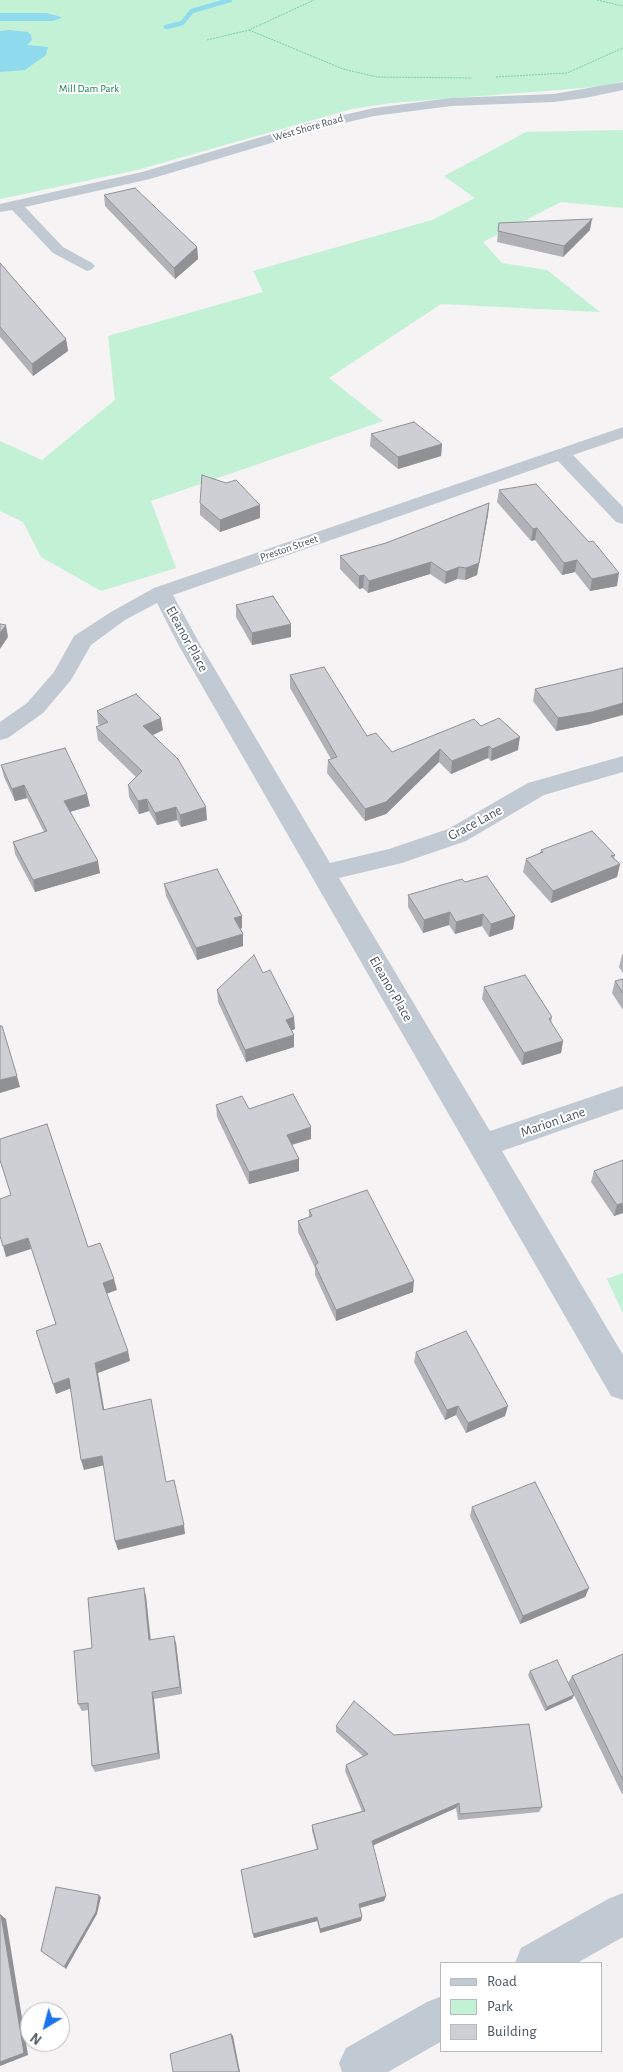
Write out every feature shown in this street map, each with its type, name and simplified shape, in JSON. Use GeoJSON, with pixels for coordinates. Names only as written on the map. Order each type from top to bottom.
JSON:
{"type":"FeatureCollection","features":[{"type":"Feature","properties":{"kind":"street","name":"West Shore Road"},"geometry":{"type":"LineString","coordinates":[[7,207],[145,176],[314,126],[374,112],[450,102],[562,97],[623,86]]}},
{"type":"Feature","properties":{"kind":"street"},"geometry":{"type":"LineString","coordinates":[[7,207],[58,250],[87,266]]}},
{"type":"Feature","properties":{"kind":"street","name":"Preston Street"},"geometry":{"type":"LineString","coordinates":[[0,733],[34,708],[63,675],[82,641],[118,616],[161,592],[623,432]]}},
{"type":"Feature","properties":{"kind":"street"},"geometry":{"type":"LineString","coordinates":[[561,453],[623,518]]}},
{"type":"Feature","properties":{"kind":"street","name":"Eleanor Place"},"geometry":{"type":"LineString","coordinates":[[161,592],[190,646],[623,1385]]}},
{"type":"Feature","properties":{"kind":"street","name":"Grace Lane"},"geometry":{"type":"LineString","coordinates":[[324,873],[393,857],[457,835],[536,789],[623,764]]}},
{"type":"Feature","properties":{"kind":"street","name":"Marion Lane"},"geometry":{"type":"LineString","coordinates":[[482,1146],[623,1097]]}},
{"type":"Feature","properties":{"kind":"street"},"geometry":{"type":"LineString","coordinates":[[538,1962],[623,1914]]}},
{"type":"Feature","properties":{"kind":"street"},"geometry":{"type":"LineString","coordinates":[[364,2072],[361,2063],[440,2018]]}},
{"type":"Feature","properties":{"kind":"path"},"geometry":{"type":"LineString","coordinates":[[207,40],[249,30],[314,0]]}},
{"type":"Feature","properties":{"kind":"path"},"geometry":{"type":"LineString","coordinates":[[597,0],[623,6]]}},
{"type":"Feature","properties":{"kind":"path"},"geometry":{"type":"LineString","coordinates":[[249,30],[343,69],[377,77],[478,78]]}},
{"type":"Feature","properties":{"kind":"path"},"geometry":{"type":"LineString","coordinates":[[488,78],[567,73],[623,48]]}},
{"type":"Feature","properties":{"kind":"green space","name":"Mill Dam Park"},"geometry":{"type":"Polygon","coordinates":[[[0,0],[623,0],[623,81],[608,86],[391,103],[352,109],[137,170],[0,199],[0,0]]]}},
{"type":"Feature","properties":{"kind":"green space"},"geometry":{"type":"Polygon","coordinates":[[[623,130],[623,208],[561,202],[483,242],[502,263],[547,270],[600,312],[441,304],[329,378],[383,421],[151,501],[176,568],[101,591],[41,557],[23,522],[0,511],[0,441],[42,460],[115,400],[108,336],[263,292],[253,271],[432,220],[475,198],[444,176],[526,132],[623,130]]]}},
{"type":"Feature","properties":{"kind":"green space"},"geometry":{"type":"Polygon","coordinates":[[[623,1273],[623,1313],[607,1279],[623,1273]]]}},
{"type":"Feature","properties":{"kind":"water"},"geometry":{"type":"Polygon","coordinates":[[[0,13],[46,13],[62,18],[52,21],[0,21],[0,13]]]}},
{"type":"Feature","properties":{"kind":"water"},"geometry":{"type":"Polygon","coordinates":[[[0,31],[28,32],[32,40],[27,45],[48,47],[46,55],[25,70],[0,72],[0,31]]]}},
{"type":"Feature","properties":{"kind":"building"},"geometry":{"type":"Polygon","coordinates":[[[135,188],[197,247],[174,268],[104,195],[135,188]]]}},
{"type":"Feature","properties":{"kind":"building"},"geometry":{"type":"Polygon","coordinates":[[[592,219],[564,246],[498,231],[499,223],[592,219]]]}},
{"type":"Feature","properties":{"kind":"building"},"geometry":{"type":"Polygon","coordinates":[[[0,263],[66,339],[32,364],[0,327],[0,263]]]}},
{"type":"Feature","properties":{"kind":"building"},"geometry":{"type":"Polygon","coordinates":[[[414,422],[442,444],[398,457],[371,434],[414,422]]]}},
{"type":"Feature","properties":{"kind":"building"},"geometry":{"type":"Polygon","coordinates":[[[202,475],[226,483],[236,480],[260,505],[220,520],[200,503],[202,475]]]}},
{"type":"Feature","properties":{"kind":"building"},"geometry":{"type":"Polygon","coordinates":[[[536,484],[589,542],[593,541],[619,573],[592,579],[577,560],[564,563],[537,528],[533,529],[499,490],[536,484]]]}},
{"type":"Feature","properties":{"kind":"building"},"geometry":{"type":"Polygon","coordinates":[[[489,503],[479,563],[466,568],[459,567],[446,572],[431,562],[369,581],[364,575],[359,576],[340,556],[386,543],[489,503]]]}},
{"type":"Feature","properties":{"kind":"building"},"geometry":{"type":"Polygon","coordinates":[[[273,596],[291,624],[252,633],[236,605],[273,596]]]}},
{"type":"Feature","properties":{"kind":"building"},"geometry":{"type":"Polygon","coordinates":[[[0,624],[6,625],[0,633],[0,624]]]}},
{"type":"Feature","properties":{"kind":"building"},"geometry":{"type":"Polygon","coordinates":[[[324,667],[367,736],[376,733],[392,752],[474,719],[481,726],[499,718],[520,737],[492,749],[489,746],[452,761],[440,749],[386,802],[365,809],[328,760],[337,757],[290,675],[324,667]]]}},
{"type":"Feature","properties":{"kind":"building"},"geometry":{"type":"Polygon","coordinates":[[[623,668],[623,703],[592,712],[558,718],[535,689],[623,668]]]}},
{"type":"Feature","properties":{"kind":"building"},"geometry":{"type":"Polygon","coordinates":[[[136,694],[161,718],[143,726],[178,759],[206,807],[180,815],[176,807],[155,813],[147,799],[138,801],[128,785],[142,771],[96,727],[108,722],[97,711],[136,694]]]}},
{"type":"Feature","properties":{"kind":"building"},"geometry":{"type":"Polygon","coordinates":[[[65,748],[87,794],[64,801],[98,861],[33,880],[13,842],[47,831],[24,785],[12,789],[1,765],[65,748]]]}},
{"type":"Feature","properties":{"kind":"building"},"geometry":{"type":"Polygon","coordinates":[[[592,831],[615,855],[611,856],[620,864],[553,891],[526,859],[543,852],[541,850],[592,831]]]}},
{"type":"Feature","properties":{"kind":"building"},"geometry":{"type":"Polygon","coordinates":[[[217,869],[242,916],[234,918],[243,934],[196,948],[164,884],[217,869]]]}},
{"type":"Feature","properties":{"kind":"building"},"geometry":{"type":"Polygon","coordinates":[[[487,876],[515,916],[491,924],[483,914],[456,922],[450,912],[424,920],[408,895],[462,879],[465,882],[487,876]]]}},
{"type":"Feature","properties":{"kind":"building"},"geometry":{"type":"Polygon","coordinates":[[[254,955],[263,973],[270,970],[294,1017],[286,1020],[294,1035],[245,1050],[217,990],[254,955]]]}},
{"type":"Feature","properties":{"kind":"building"},"geometry":{"type":"Polygon","coordinates":[[[525,975],[552,1017],[549,1019],[563,1041],[524,1053],[484,987],[525,975]]]}},
{"type":"Feature","properties":{"kind":"building"},"geometry":{"type":"Polygon","coordinates":[[[623,979],[623,993],[615,981],[623,979]]]}},
{"type":"Feature","properties":{"kind":"building"},"geometry":{"type":"Polygon","coordinates":[[[0,1026],[2,1026],[17,1076],[0,1080],[0,1026]]]}},
{"type":"Feature","properties":{"kind":"building"},"geometry":{"type":"Polygon","coordinates":[[[293,1094],[311,1127],[287,1135],[299,1159],[249,1172],[216,1105],[242,1096],[249,1109],[293,1094]]]}},
{"type":"Feature","properties":{"kind":"building"},"geometry":{"type":"Polygon","coordinates":[[[47,1124],[88,1247],[100,1243],[114,1279],[103,1283],[128,1351],[95,1363],[103,1410],[151,1399],[166,1482],[174,1480],[184,1525],[115,1541],[102,1456],[81,1460],[69,1378],[53,1384],[36,1331],[56,1324],[28,1238],[3,1246],[0,1236],[0,1199],[11,1195],[0,1160],[0,1139],[47,1124]]]}},
{"type":"Feature","properties":{"kind":"building"},"geometry":{"type":"Polygon","coordinates":[[[623,1160],[623,1203],[617,1205],[594,1171],[623,1160]]]}},
{"type":"Feature","properties":{"kind":"building"},"geometry":{"type":"Polygon","coordinates":[[[367,1190],[414,1281],[336,1310],[315,1265],[318,1263],[298,1221],[312,1216],[309,1210],[367,1190]]]}},
{"type":"Feature","properties":{"kind":"building"},"geometry":{"type":"Polygon","coordinates":[[[466,1331],[508,1406],[468,1423],[458,1406],[447,1410],[416,1352],[466,1331]]]}},
{"type":"Feature","properties":{"kind":"building"},"geometry":{"type":"Polygon","coordinates":[[[535,1482],[589,1588],[523,1616],[472,1507],[535,1482]]]}},
{"type":"Feature","properties":{"kind":"building"},"geometry":{"type":"Polygon","coordinates":[[[144,1588],[149,1640],[174,1636],[180,1687],[152,1692],[158,1753],[92,1766],[88,1703],[78,1704],[74,1651],[92,1648],[88,1598],[144,1588]]]}},
{"type":"Feature","properties":{"kind":"building"},"geometry":{"type":"Polygon","coordinates":[[[623,1654],[623,1780],[572,1676],[623,1654]]]}},
{"type":"Feature","properties":{"kind":"building"},"geometry":{"type":"Polygon","coordinates":[[[557,1660],[574,1695],[547,1707],[530,1671],[557,1660]]]}},
{"type":"Feature","properties":{"kind":"building"},"geometry":{"type":"Polygon","coordinates":[[[354,1701],[394,1735],[529,1724],[542,1807],[460,1814],[459,1803],[372,1841],[386,1896],[359,1904],[362,1917],[320,1929],[317,1917],[253,1934],[241,1870],[318,1849],[312,1825],[365,1811],[346,1765],[368,1754],[336,1726],[354,1701]]]}},
{"type":"Feature","properties":{"kind":"building"},"geometry":{"type":"Polygon","coordinates":[[[56,1887],[99,1895],[96,1912],[64,1967],[41,1951],[56,1887]]]}},
{"type":"Feature","properties":{"kind":"building"},"geometry":{"type":"Polygon","coordinates":[[[1,1915],[20,2029],[20,2052],[24,2053],[0,2062],[1,1915]]]}},
{"type":"Feature","properties":{"kind":"building"},"geometry":{"type":"Polygon","coordinates":[[[231,2034],[239,2072],[173,2072],[170,2054],[231,2034]]]}},
{"type":"Feature","properties":{"kind":"waterway"},"geometry":{"type":"LineString","coordinates":[[166,27],[182,23],[192,11],[230,0]]}}]}
